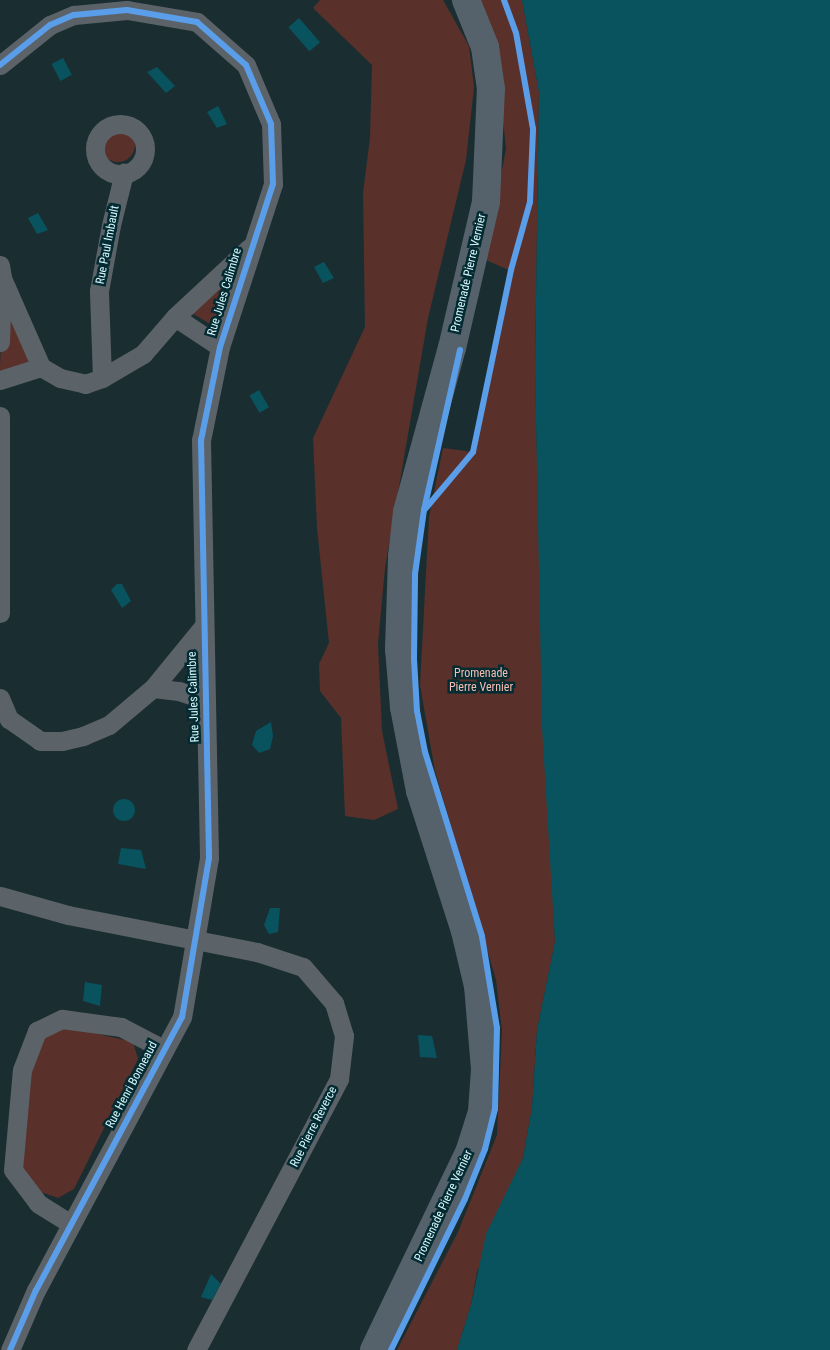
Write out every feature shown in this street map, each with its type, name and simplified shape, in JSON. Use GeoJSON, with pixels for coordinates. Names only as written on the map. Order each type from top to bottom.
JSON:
{"type":"FeatureCollection","features":[{"type":"Feature","properties":{"kind":"main road","name":"Promenade Pierre Vernier"},"geometry":{"type":"LineString","coordinates":[[374,1350],[470,1153],[482,1112],[485,1069],[478,986],[465,931],[420,791],[404,707],[400,649],[402,557],[407,512],[452,348],[486,202],[491,89],[485,47],[466,0]]}},
{"type":"Feature","properties":{"kind":"street","name":"Rue Jules Calimbre"},"geometry":{"type":"LineString","coordinates":[[0,65],[50,25],[74,15],[126,10],[197,22],[246,65],[271,124],[273,184],[250,247],[220,347],[201,440],[202,627],[209,812]]}},
{"type":"Feature","properties":{"kind":"street","name":"Rue Paul Imbault"},"geometry":{"type":"LineString","coordinates":[[102,378],[99,291],[110,225],[124,174]]}},
{"type":"Feature","properties":{"kind":"street"},"geometry":{"type":"LineString","coordinates":[[1,271],[41,367],[60,378],[85,384],[102,378],[143,354],[175,317],[250,247]]}},
{"type":"Feature","properties":{"kind":"street"},"geometry":{"type":"LineString","coordinates":[[0,342],[1,271]]}},
{"type":"Feature","properties":{"kind":"street"},"geometry":{"type":"LineString","coordinates":[[175,317],[220,347]]}},
{"type":"Feature","properties":{"kind":"street"},"geometry":{"type":"LineString","coordinates":[[0,380],[41,367]]}},
{"type":"Feature","properties":{"kind":"street"},"geometry":{"type":"LineString","coordinates":[[0,416],[0,613]]}},
{"type":"Feature","properties":{"kind":"street"},"geometry":{"type":"LineString","coordinates":[[0,698],[9,719],[40,741],[62,741],[109,725],[153,688],[202,627]]}},
{"type":"Feature","properties":{"kind":"street"},"geometry":{"type":"LineString","coordinates":[[153,688],[179,691],[205,700]]}},
{"type":"Feature","properties":{"kind":"street","name":"Rue Henri Bonneaud"},"geometry":{"type":"LineString","coordinates":[[10,1350],[36,1290],[182,1017],[209,858],[209,812]]}},
{"type":"Feature","properties":{"kind":"street","name":"Rue Pierre Reverce"},"geometry":{"type":"LineString","coordinates":[[0,896],[68,915],[257,952],[303,967],[334,1003],[344,1036],[339,1079],[196,1350]]}},
{"type":"Feature","properties":{"kind":"street"},"geometry":{"type":"LineString","coordinates":[[71,1224],[38,1203],[13,1170],[22,1070],[37,1031],[62,1019],[121,1027],[164,1050]]}},
{"type":"Feature","properties":{"kind":"green space"},"geometry":{"type":"Polygon","coordinates":[[[320,0],[443,0],[469,46],[474,87],[466,160],[428,318],[385,568],[378,644],[382,731],[398,809],[374,820],[345,816],[341,718],[320,691],[319,664],[329,643],[317,528],[313,438],[365,327],[363,193],[370,138],[372,65],[313,8],[320,0]]]}},
{"type":"Feature","properties":{"kind":"green space","name":"Promenade Pierre Vernier"},"geometry":{"type":"Polygon","coordinates":[[[479,0],[522,0],[539,92],[535,367],[540,593],[555,942],[537,1030],[532,1108],[523,1158],[477,1272],[471,1305],[457,1350],[397,1350],[458,1232],[497,1135],[502,1031],[496,980],[435,771],[420,685],[429,517],[443,448],[473,452],[511,271],[486,260],[506,148],[493,32],[479,0]]]}},
{"type":"Feature","properties":{"kind":"green space"},"geometry":{"type":"Polygon","coordinates":[[[118,128],[130,133],[135,145],[130,157],[118,162],[106,157],[101,145],[106,133],[118,128]]]}},
{"type":"Feature","properties":{"kind":"green space"},"geometry":{"type":"Polygon","coordinates":[[[231,273],[217,328],[190,312],[231,273]]]}},
{"type":"Feature","properties":{"kind":"green space"},"geometry":{"type":"Polygon","coordinates":[[[4,289],[36,364],[0,374],[0,365],[4,289]]]}},
{"type":"Feature","properties":{"kind":"green space"},"geometry":{"type":"Polygon","coordinates":[[[68,1027],[133,1042],[138,1059],[74,1189],[58,1198],[35,1190],[23,1169],[28,1080],[46,1034],[68,1027]]]}},
{"type":"Feature","properties":{"kind":"water"},"geometry":{"type":"Polygon","coordinates":[[[522,0],[830,0],[830,1350],[457,1350],[471,1305],[486,1234],[523,1158],[532,1108],[537,1030],[555,942],[542,727],[535,367],[539,92],[522,0]]]}},
{"type":"Feature","properties":{"kind":"water"},"geometry":{"type":"Polygon","coordinates":[[[299,18],[320,42],[309,51],[288,27],[299,18]]]}},
{"type":"Feature","properties":{"kind":"water"},"geometry":{"type":"Polygon","coordinates":[[[63,58],[72,75],[60,81],[52,64],[63,58]]]}},
{"type":"Feature","properties":{"kind":"water"},"geometry":{"type":"Polygon","coordinates":[[[157,67],[175,86],[166,93],[147,72],[157,67]]]}},
{"type":"Feature","properties":{"kind":"water"},"geometry":{"type":"Polygon","coordinates":[[[218,106],[227,124],[217,128],[207,112],[218,106]]]}},
{"type":"Feature","properties":{"kind":"water"},"geometry":{"type":"Polygon","coordinates":[[[38,213],[48,230],[37,234],[28,218],[38,213]]]}},
{"type":"Feature","properties":{"kind":"water"},"geometry":{"type":"Polygon","coordinates":[[[324,262],[334,278],[323,283],[314,267],[324,262]]]}},
{"type":"Feature","properties":{"kind":"water"},"geometry":{"type":"Polygon","coordinates":[[[259,390],[269,407],[259,413],[249,396],[259,390]]]}},
{"type":"Feature","properties":{"kind":"water"},"geometry":{"type":"Polygon","coordinates":[[[117,584],[122,584],[131,601],[122,608],[111,590],[117,584]]]}},
{"type":"Feature","properties":{"kind":"water"},"geometry":{"type":"Polygon","coordinates":[[[271,722],[273,736],[270,749],[259,753],[252,745],[256,731],[271,722]]]}},
{"type":"Feature","properties":{"kind":"water"},"geometry":{"type":"Polygon","coordinates":[[[124,799],[132,802],[135,810],[132,818],[124,821],[116,818],[113,810],[116,802],[124,799]]]}},
{"type":"Feature","properties":{"kind":"water"},"geometry":{"type":"Polygon","coordinates":[[[121,848],[141,850],[146,869],[118,864],[121,848]]]}},
{"type":"Feature","properties":{"kind":"water"},"geometry":{"type":"Polygon","coordinates":[[[270,908],[280,908],[278,932],[269,934],[264,925],[270,908]]]}},
{"type":"Feature","properties":{"kind":"water"},"geometry":{"type":"Polygon","coordinates":[[[85,982],[102,985],[100,1006],[83,1001],[85,982]]]}},
{"type":"Feature","properties":{"kind":"water"},"geometry":{"type":"Polygon","coordinates":[[[418,1035],[432,1036],[437,1058],[420,1057],[418,1035]]]}},
{"type":"Feature","properties":{"kind":"water"},"geometry":{"type":"Polygon","coordinates":[[[211,1274],[221,1284],[212,1300],[201,1297],[211,1274]]]}},
{"type":"Feature","properties":{"kind":"cycle path"},"geometry":{"type":"LineString","coordinates":[[426,508],[473,452],[511,270],[530,202],[533,129],[516,33],[504,0]]}},
{"type":"Feature","properties":{"kind":"cycle path"},"geometry":{"type":"LineString","coordinates":[[0,65],[50,25],[74,15],[127,10],[197,22],[246,65],[271,124],[273,184],[220,347],[201,440],[209,858],[182,1017],[36,1290],[10,1350]]}},
{"type":"Feature","properties":{"kind":"cycle path"},"geometry":{"type":"LineString","coordinates":[[391,1350],[465,1199],[485,1149],[495,1109],[497,1028],[482,936],[425,752],[417,711],[414,659],[415,574],[424,510],[460,350]]}}]}
